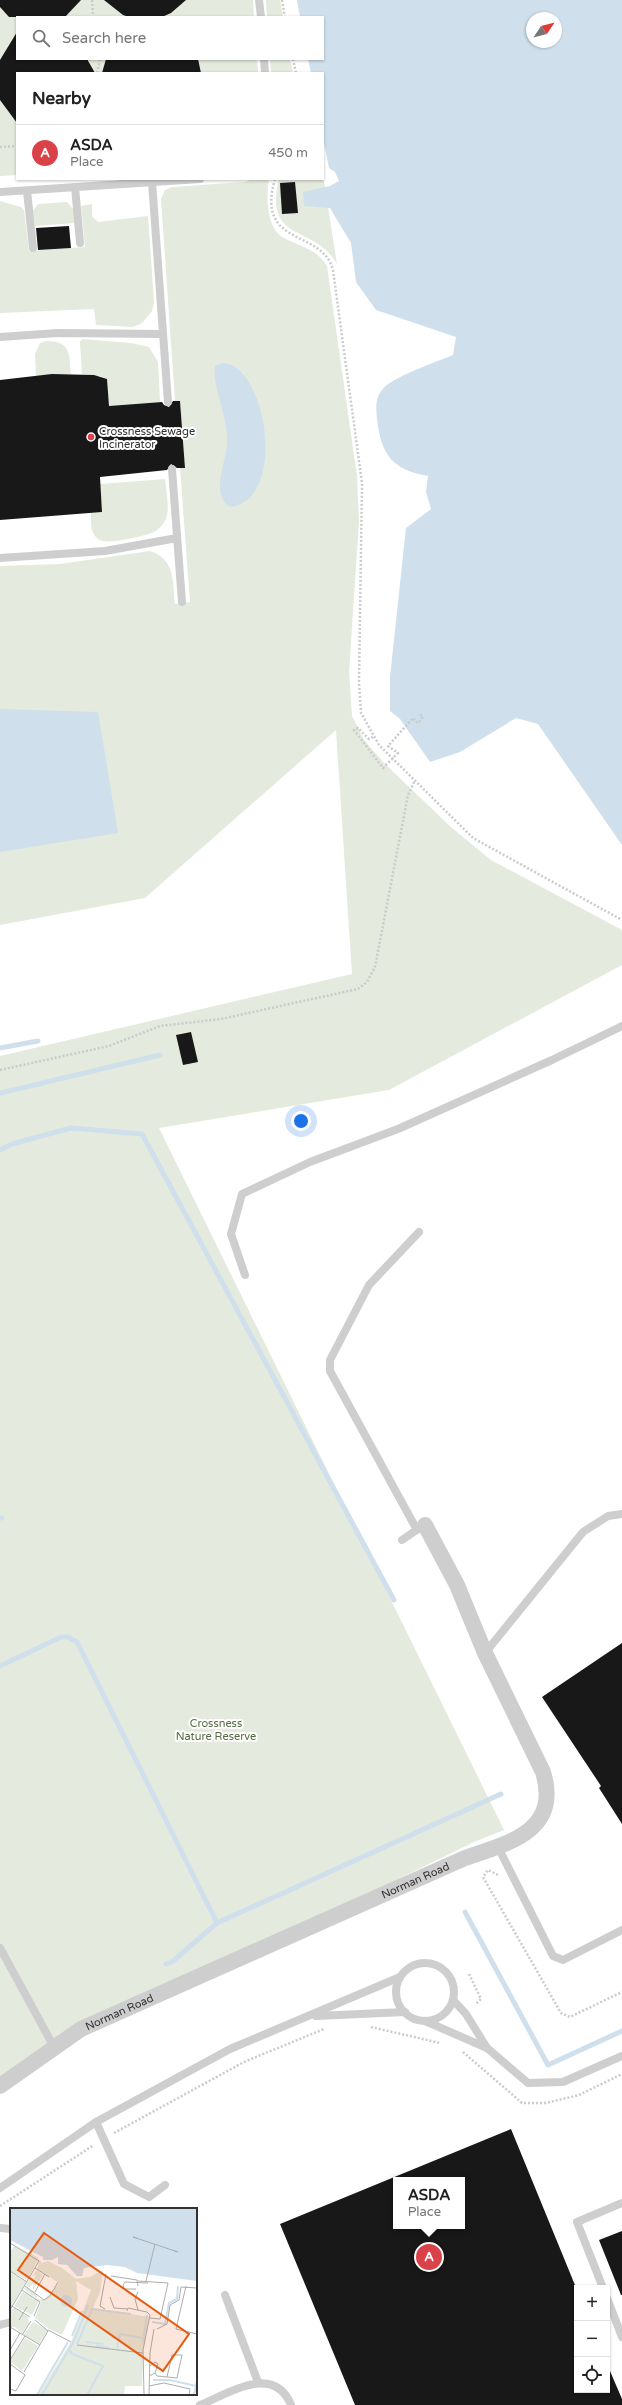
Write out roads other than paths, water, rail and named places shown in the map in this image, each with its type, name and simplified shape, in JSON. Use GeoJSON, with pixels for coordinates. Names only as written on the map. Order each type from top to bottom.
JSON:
{"type":"FeatureCollection","features":[{"type":"Feature","properties":{"kind":"street","name":"Norman Road"},"geometry":{"type":"LineString","coordinates":[[0,2086],[54,2047],[82,2029],[465,1858],[498,1847],[529,1831],[540,1820],[546,1806],[548,1789],[543,1772],[485,1653],[457,1585],[421,1527]]}},
{"type":"Feature","properties":{"kind":"lane"},"geometry":{"type":"LineString","coordinates":[[260,0],[261,16]]}},
{"type":"Feature","properties":{"kind":"lane"},"geometry":{"type":"LineString","coordinates":[[264,60],[264,72]]}},
{"type":"Feature","properties":{"kind":"lane"},"geometry":{"type":"LineString","coordinates":[[0,192],[184,180]]}},
{"type":"Feature","properties":{"kind":"lane"},"geometry":{"type":"LineString","coordinates":[[152,182],[168,402]]}},
{"type":"Feature","properties":{"kind":"lane"},"geometry":{"type":"LineString","coordinates":[[75,187],[80,243]]}},
{"type":"Feature","properties":{"kind":"lane"},"geometry":{"type":"LineString","coordinates":[[27,191],[33,248]]}},
{"type":"Feature","properties":{"kind":"lane"},"geometry":{"type":"LineString","coordinates":[[0,338],[58,333],[163,334]]}},
{"type":"Feature","properties":{"kind":"lane"},"geometry":{"type":"LineString","coordinates":[[172,469],[182,602]]}},
{"type":"Feature","properties":{"kind":"lane"},"geometry":{"type":"LineString","coordinates":[[0,558],[105,551],[177,538]]}},
{"type":"Feature","properties":{"kind":"lane"},"geometry":{"type":"LineString","coordinates":[[245,1276],[231,1234],[242,1194],[310,1162],[398,1129],[552,1060],[622,1026]]}},
{"type":"Feature","properties":{"kind":"lane"},"geometry":{"type":"LineString","coordinates":[[402,1540],[421,1527],[330,1371],[330,1360],[369,1285],[419,1232]]}},
{"type":"Feature","properties":{"kind":"lane"},"geometry":{"type":"LineString","coordinates":[[485,1653],[583,1532],[608,1516],[622,1514]]}},
{"type":"Feature","properties":{"kind":"lane"},"geometry":{"type":"LineString","coordinates":[[498,1847],[553,1956],[563,1960],[622,1930]]}},
{"type":"Feature","properties":{"kind":"lane"},"geometry":{"type":"LineString","coordinates":[[0,1948],[54,2047]]}},
{"type":"Feature","properties":{"kind":"lane"},"geometry":{"type":"LineString","coordinates":[[425,2021],[435,2020],[447,2011],[454,2000],[454,1986],[449,1974],[438,1965],[423,1963],[416,1964],[407,1969],[400,1977],[396,1989],[397,1998],[405,2012],[415,2019],[425,2021],[487,2048],[528,2083],[563,2082],[622,2056]]}},
{"type":"Feature","properties":{"kind":"lane"},"geometry":{"type":"LineString","coordinates":[[0,2188],[96,2122],[230,2049],[400,1977]]}},
{"type":"Feature","properties":{"kind":"lane"},"geometry":{"type":"LineString","coordinates":[[454,2000],[466,2014],[487,2048]]}},
{"type":"Feature","properties":{"kind":"lane"},"geometry":{"type":"LineString","coordinates":[[309,2016],[405,2012]]}},
{"type":"Feature","properties":{"kind":"lane"},"geometry":{"type":"LineString","coordinates":[[96,2122],[124,2184],[149,2197],[165,2185]]}},
{"type":"Feature","properties":{"kind":"lane"},"geometry":{"type":"LineString","coordinates":[[602,2285],[577,2222],[622,2203]]}},
{"type":"Feature","properties":{"kind":"lane"},"geometry":{"type":"LineString","coordinates":[[0,2228],[10,2229]]}},
{"type":"Feature","properties":{"kind":"lane"},"geometry":{"type":"LineString","coordinates":[[225,2295],[258,2382]]}},
{"type":"Feature","properties":{"kind":"lane"},"geometry":{"type":"LineString","coordinates":[[610,2306],[622,2337]]}},
{"type":"Feature","properties":{"kind":"lane"},"geometry":{"type":"LineString","coordinates":[[0,2325],[10,2322]]}},
{"type":"Feature","properties":{"kind":"lane"},"geometry":{"type":"LineString","coordinates":[[200,2405],[258,2382],[273,2384],[286,2392],[291,2405]]}},
{"type":"Feature","properties":{"kind":"water"},"geometry":{"type":"Polygon","coordinates":[[[297,0],[622,0],[622,845],[538,724],[516,718],[460,752],[430,762],[400,719],[390,711],[390,677],[406,528],[431,509],[426,492],[428,476],[397,465],[385,451],[379,431],[376,403],[382,390],[395,380],[415,370],[453,355],[456,337],[376,310],[356,282],[351,243],[330,208],[304,206],[303,192],[330,186],[339,181],[335,172],[329,168],[324,143],[324,72],[311,72],[308,60],[324,60],[324,16],[300,16],[297,0]]]}},
{"type":"Feature","properties":{"kind":"water"},"geometry":{"type":"Polygon","coordinates":[[[222,363],[237,369],[250,384],[259,406],[265,432],[265,458],[260,481],[248,499],[230,507],[224,501],[220,486],[226,452],[227,434],[216,384],[215,366],[222,363]]]}},
{"type":"Feature","properties":{"kind":"water"},"geometry":{"type":"Polygon","coordinates":[[[0,709],[98,712],[118,833],[0,852],[0,709]]]}},
{"type":"Feature","properties":{"kind":"waterway"},"geometry":{"type":"LineString","coordinates":[[0,1048],[38,1041]]}},
{"type":"Feature","properties":{"kind":"waterway"},"geometry":{"type":"LineString","coordinates":[[0,1093],[160,1055]]}},
{"type":"Feature","properties":{"kind":"waterway"},"geometry":{"type":"LineString","coordinates":[[0,1150],[12,1144],[71,1128],[142,1134],[394,1600]]}},
{"type":"Feature","properties":{"kind":"waterway"},"geometry":{"type":"LineString","coordinates":[[0,1666],[61,1637],[68,1637],[77,1642],[217,1923]]}},
{"type":"Feature","properties":{"kind":"waterway"},"geometry":{"type":"LineString","coordinates":[[166,1964],[172,1962],[217,1923],[501,1794]]}},
{"type":"Feature","properties":{"kind":"waterway"},"geometry":{"type":"LineString","coordinates":[[465,1912],[548,2065],[622,2031]]}},
{"type":"Feature","properties":{"kind":"place","name":"Crossness Sewage Incinerator"},"geometry":{"type":"Point","coordinates":[91,437]}},
{"type":"Feature","properties":{"kind":"place","name":"ASDA"},"geometry":{"type":"Point","coordinates":[429,2257]}},
{"type":"Feature","properties":{"kind":"park label","name":"Crossness Nature Reserve"},"geometry":{"type":"Point","coordinates":[216,1729]}}]}
